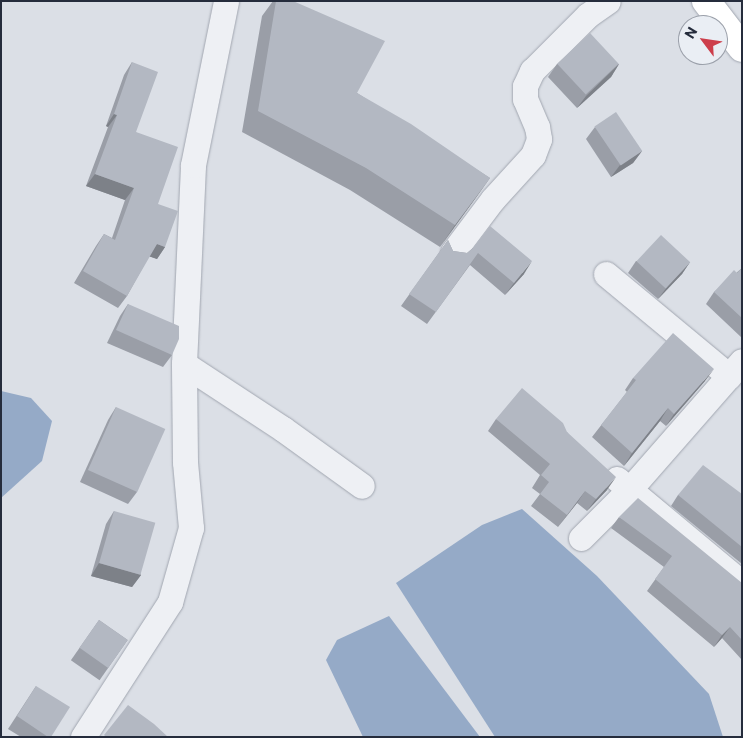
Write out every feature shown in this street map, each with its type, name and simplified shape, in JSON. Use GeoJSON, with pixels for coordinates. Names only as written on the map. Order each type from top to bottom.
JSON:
{"type":"FeatureCollection","features":[{"type":"Feature","properties":{"kind":"main road"},"geometry":{"type":"LineString","coordinates":[[713,4],[742,48]]}},
{"type":"Feature","properties":{"kind":"street"},"geometry":{"type":"LineString","coordinates":[[83,737],[170,602],[191,528],[185,462],[184,364],[193,165],[226,1]]}},
{"type":"Feature","properties":{"kind":"street"},"geometry":{"type":"LineString","coordinates":[[453,252],[494,199],[533,155],[539,139],[537,127],[525,99],[526,86],[532,71],[588,14],[608,1]]}},
{"type":"Feature","properties":{"kind":"street"},"geometry":{"type":"LineString","coordinates":[[581,538],[629,490],[736,369],[606,274]]}},
{"type":"Feature","properties":{"kind":"street"},"geometry":{"type":"LineString","coordinates":[[184,364],[283,429],[362,486]]}},
{"type":"Feature","properties":{"kind":"street"},"geometry":{"type":"LineString","coordinates":[[602,465],[629,490],[742,583]]}},
{"type":"Feature","properties":{"kind":"water"},"geometry":{"type":"Polygon","coordinates":[[[1,391],[31,398],[52,421],[42,461],[1,498],[1,391]]]}},
{"type":"Feature","properties":{"kind":"water"},"geometry":{"type":"Polygon","coordinates":[[[522,509],[597,576],[709,694],[723,737],[495,737],[396,583],[482,525],[522,509]]]}},
{"type":"Feature","properties":{"kind":"water"},"geometry":{"type":"Polygon","coordinates":[[[389,616],[480,737],[363,737],[326,660],[337,640],[389,616]]]}},
{"type":"Feature","properties":{"kind":"building"},"geometry":{"type":"Polygon","coordinates":[[[276,1],[293,1],[385,41],[357,93],[411,124],[490,178],[455,225],[366,168],[258,111],[276,1]]]}},
{"type":"Feature","properties":{"kind":"building"},"geometry":{"type":"Polygon","coordinates":[[[590,33],[619,64],[586,94],[557,64],[590,33]]]}},
{"type":"Feature","properties":{"kind":"building"},"geometry":{"type":"Polygon","coordinates":[[[132,62],[158,72],[136,132],[178,147],[158,204],[178,211],[165,247],[157,244],[127,296],[83,271],[104,234],[115,240],[134,188],[95,174],[117,115],[114,114],[132,62]]]}},
{"type":"Feature","properties":{"kind":"building"},"geometry":{"type":"Polygon","coordinates":[[[616,112],[642,151],[621,166],[594,127],[616,112]]]}},
{"type":"Feature","properties":{"kind":"building"},"geometry":{"type":"Polygon","coordinates":[[[490,226],[532,261],[514,283],[478,253],[436,312],[409,294],[448,240],[453,251],[467,253],[490,226]]]}},
{"type":"Feature","properties":{"kind":"building"},"geometry":{"type":"Polygon","coordinates":[[[661,235],[690,262],[666,289],[636,261],[661,235]]]}},
{"type":"Feature","properties":{"kind":"building"},"geometry":{"type":"Polygon","coordinates":[[[742,268],[742,318],[714,292],[734,270],[737,273],[742,268]]]}},
{"type":"Feature","properties":{"kind":"building"},"geometry":{"type":"Polygon","coordinates":[[[128,304],[179,326],[179,339],[172,355],[116,330],[128,304]]]}},
{"type":"Feature","properties":{"kind":"building"},"geometry":{"type":"Polygon","coordinates":[[[673,333],[714,369],[674,414],[668,408],[632,453],[601,425],[636,380],[633,378],[673,333]]]}},
{"type":"Feature","properties":{"kind":"building"},"geometry":{"type":"Polygon","coordinates":[[[522,388],[563,423],[567,432],[616,477],[596,499],[585,491],[567,515],[540,494],[549,482],[541,475],[550,464],[496,419],[522,388]]]}},
{"type":"Feature","properties":{"kind":"building"},"geometry":{"type":"Polygon","coordinates":[[[116,407],[165,429],[137,492],[88,470],[116,407]]]}},
{"type":"Feature","properties":{"kind":"building"},"geometry":{"type":"Polygon","coordinates":[[[703,465],[742,494],[742,547],[678,495],[703,465]]]}},
{"type":"Feature","properties":{"kind":"building"},"geometry":{"type":"Polygon","coordinates":[[[638,498],[742,583],[742,640],[730,627],[722,635],[655,579],[672,556],[619,517],[638,498]]]}},
{"type":"Feature","properties":{"kind":"building"},"geometry":{"type":"Polygon","coordinates":[[[114,511],[155,523],[140,575],[99,563],[114,511]]]}},
{"type":"Feature","properties":{"kind":"building"},"geometry":{"type":"Polygon","coordinates":[[[99,620],[128,640],[108,668],[79,648],[99,620]]]}},
{"type":"Feature","properties":{"kind":"building"},"geometry":{"type":"Polygon","coordinates":[[[36,686],[70,707],[51,737],[48,737],[17,716],[36,686]]]}},
{"type":"Feature","properties":{"kind":"building"},"geometry":{"type":"Polygon","coordinates":[[[128,705],[168,737],[106,737],[104,735],[128,705]]]}}]}
